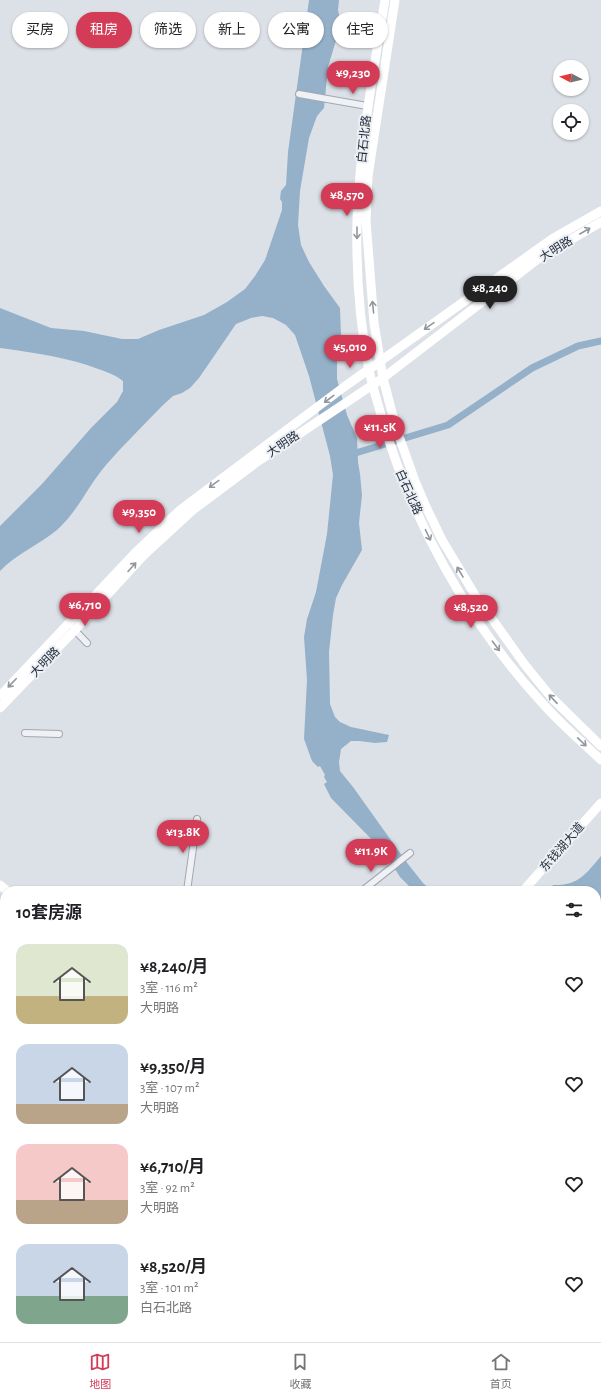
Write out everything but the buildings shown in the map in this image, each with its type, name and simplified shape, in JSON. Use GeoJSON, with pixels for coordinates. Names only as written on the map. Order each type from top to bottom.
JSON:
{"type":"FeatureCollection","features":[{"type":"Feature","properties":{"kind":"main road","name":"白石北路"},"geometry":{"type":"LineString","coordinates":[[385,0],[367,106],[359,178],[357,221],[357,256],[360,305],[372,385],[395,461],[409,494],[435,549],[462,597],[488,636],[544,705],[601,760]]}},
{"type":"Feature","properties":{"kind":"main road","name":"白石北路"},"geometry":{"type":"LineString","coordinates":[[395,0],[368,176],[366,221],[370,279],[380,361],[396,428],[415,481],[442,540],[475,595],[525,665],[551,697],[601,746]]}},
{"type":"Feature","properties":{"kind":"main road","name":"大明路"},"geometry":{"type":"LineString","coordinates":[[0,708],[134,554],[180,510],[380,361],[552,239],[601,211]]}},
{"type":"Feature","properties":{"kind":"main road","name":"大明路"},"geometry":{"type":"LineString","coordinates":[[0,696],[144,555],[193,510],[257,462],[383,378],[538,259],[601,222]]}},
{"type":"Feature","properties":{"kind":"main road","name":"东钱湖大道"},"geometry":{"type":"LineString","coordinates":[[527,886],[601,803]]}},
{"type":"Feature","properties":{"kind":"street"},"geometry":{"type":"LineString","coordinates":[[299,94],[367,106]]}},
{"type":"Feature","properties":{"kind":"street"},"geometry":{"type":"LineString","coordinates":[[72,627],[87,643]]}},
{"type":"Feature","properties":{"kind":"street"},"geometry":{"type":"LineString","coordinates":[[25,733],[59,734]]}},
{"type":"Feature","properties":{"kind":"street"},"geometry":{"type":"LineString","coordinates":[[188,886],[197,819]]}},
{"type":"Feature","properties":{"kind":"street"},"geometry":{"type":"LineString","coordinates":[[368,886],[410,853]]}},
{"type":"Feature","properties":{"kind":"water"},"geometry":{"type":"Polygon","coordinates":[[[309,0],[339,0],[338,12],[332,12],[332,48],[334,48],[328,67],[324,108],[317,116],[309,138],[300,191],[298,225],[301,245],[309,262],[340,308],[341,335],[337,343],[337,379],[347,415],[357,438],[362,495],[359,523],[362,550],[336,598],[333,615],[329,652],[330,704],[335,717],[340,722],[351,727],[389,735],[387,742],[375,743],[351,741],[341,749],[339,762],[340,771],[408,864],[426,886],[409,886],[400,877],[385,853],[331,798],[324,784],[327,782],[324,777],[325,775],[320,766],[318,767],[312,761],[304,739],[307,680],[304,637],[307,619],[316,592],[327,534],[333,475],[330,456],[309,376],[295,335],[286,325],[273,318],[262,316],[251,318],[236,324],[199,378],[190,388],[173,396],[163,405],[106,465],[64,523],[57,530],[6,565],[0,571],[0,526],[42,484],[91,428],[117,402],[123,391],[123,381],[110,373],[76,362],[51,356],[0,348],[0,308],[51,328],[84,331],[122,339],[138,339],[159,330],[204,315],[227,302],[245,289],[255,276],[265,260],[282,210],[282,202],[280,199],[281,191],[286,185],[288,152],[302,48],[324,48],[324,12],[307,12],[309,0]]]}},
{"type":"Feature","properties":{"kind":"water"},"geometry":{"type":"Polygon","coordinates":[[[601,856],[601,886],[552,886],[575,881],[581,878],[601,856]]]}},
{"type":"Feature","properties":{"kind":"waterway"},"geometry":{"type":"LineString","coordinates":[[349,455],[448,425],[532,368],[578,346],[601,341]]}}]}
